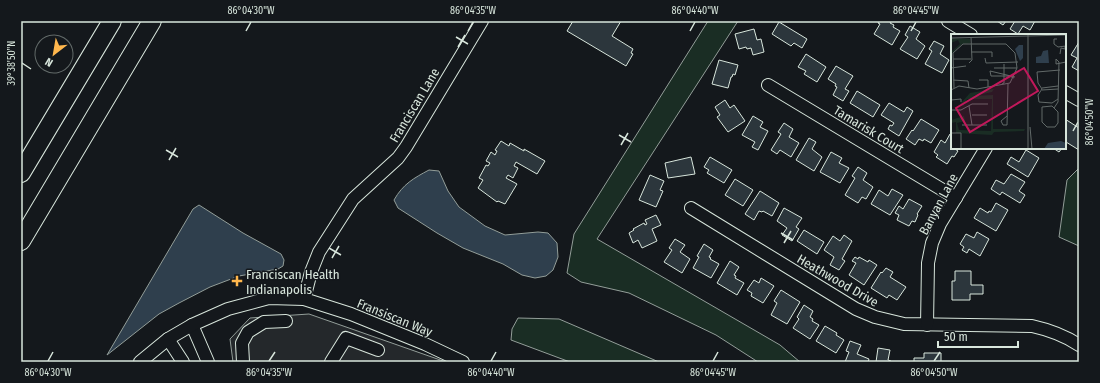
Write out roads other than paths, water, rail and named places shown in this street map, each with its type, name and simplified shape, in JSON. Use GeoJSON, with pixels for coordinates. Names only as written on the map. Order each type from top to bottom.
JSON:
{"type":"FeatureCollection","features":[{"type":"Feature","properties":{"kind":"highway"},"geometry":{"type":"LineString","coordinates":[[21,173],[112,21]]}},
{"type":"Feature","properties":{"kind":"highway"},"geometry":{"type":"LineString","coordinates":[[21,241],[152,21]]}},
{"type":"Feature","properties":{"kind":"street","name":"Franciscan Lane"},"geometry":{"type":"LineString","coordinates":[[304,299],[310,272],[319,252],[353,199],[398,158],[406,147],[482,21]]}},
{"type":"Feature","properties":{"kind":"street"},"geometry":{"type":"LineString","coordinates":[[948,21],[969,34]]}},
{"type":"Feature","properties":{"kind":"street","name":"Tamarisk Court"},"geometry":{"type":"LineString","coordinates":[[768,85],[956,198]]}},
{"type":"Feature","properties":{"kind":"street"},"geometry":{"type":"LineString","coordinates":[[1066,93],[1079,100]]}},
{"type":"Feature","properties":{"kind":"street","name":"Banyan Lane"},"geometry":{"type":"LineString","coordinates":[[928,325],[928,263],[936,232],[985,149]]}},
{"type":"Feature","properties":{"kind":"street","name":"Heathwood Drive"},"geometry":{"type":"LineString","coordinates":[[691,208],[865,313],[894,323],[928,325],[1032,326],[1052,331],[1067,337],[1079,345]]}},
{"type":"Feature","properties":{"kind":"street","name":"Fransiscan Way"},"geometry":{"type":"LineString","coordinates":[[140,362],[168,339],[192,325],[228,309],[269,298],[304,299],[351,314],[425,344],[463,362]]}},
{"type":"Feature","properties":{"kind":"street"},"geometry":{"type":"LineString","coordinates":[[244,362],[242,343],[248,332],[264,322],[286,321]]}},
{"type":"Feature","properties":{"kind":"street"},"geometry":{"type":"LineString","coordinates":[[192,325],[208,362]]}},
{"type":"Feature","properties":{"kind":"street"},"geometry":{"type":"LineString","coordinates":[[331,362],[346,338],[378,350]]}},
{"type":"Feature","properties":{"kind":"street"},"geometry":{"type":"LineString","coordinates":[[168,339],[183,362]]}},
{"type":"Feature","properties":{"kind":"water"},"geometry":{"type":"Polygon","coordinates":[[[429,170],[439,171],[448,191],[459,207],[485,226],[505,235],[538,232],[548,233],[557,243],[558,257],[553,270],[546,276],[535,278],[522,275],[503,264],[463,248],[398,208],[394,200],[397,194],[414,179],[429,170]]]}},
{"type":"Feature","properties":{"kind":"water"},"geometry":{"type":"Polygon","coordinates":[[[199,205],[243,233],[281,254],[284,260],[283,266],[278,269],[239,276],[210,287],[159,314],[107,355],[193,209],[199,205]]]}},
{"type":"Feature","properties":{"kind":"place","name":"Franciscan Health Indianapolis"},"geometry":{"type":"Point","coordinates":[237,281]}}]}
